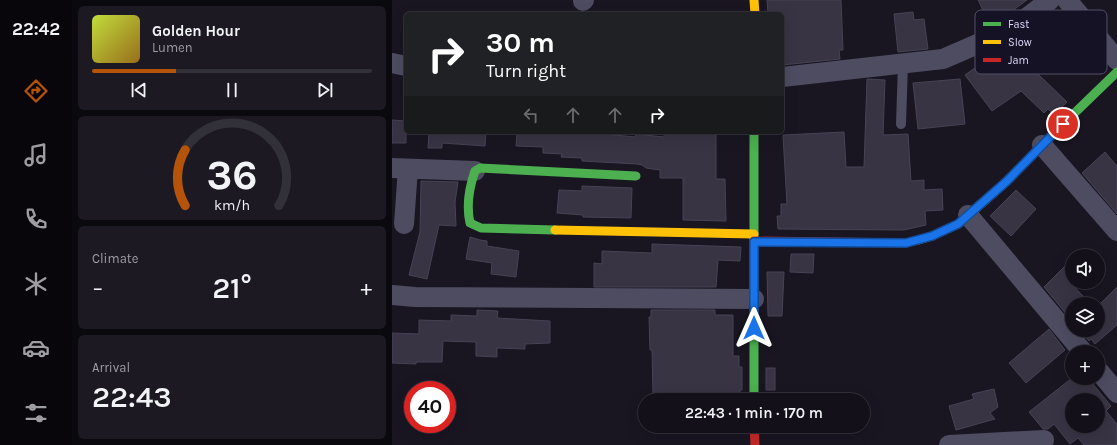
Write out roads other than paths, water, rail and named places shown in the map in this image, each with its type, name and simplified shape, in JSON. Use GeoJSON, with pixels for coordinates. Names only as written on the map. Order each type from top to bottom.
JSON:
{"type":"FeatureCollection","features":[{"type":"Feature","properties":{"kind":"street"},"geometry":{"type":"LineString","coordinates":[[754,0],[755,12]]}},
{"type":"Feature","properties":{"kind":"street"},"geometry":{"type":"LineString","coordinates":[[1037,10],[1050,0]]}},
{"type":"Feature","properties":{"kind":"street"},"geometry":{"type":"LineString","coordinates":[[1067,0],[1075,10]]}},
{"type":"Feature","properties":{"kind":"street"},"geometry":{"type":"LineString","coordinates":[[784,78],[943,59],[975,45]]}},
{"type":"Feature","properties":{"kind":"street"},"geometry":{"type":"LineString","coordinates":[[1107,48],[1117,60]]}},
{"type":"Feature","properties":{"kind":"street"},"geometry":{"type":"LineString","coordinates":[[392,63],[404,66]]}},
{"type":"Feature","properties":{"kind":"street"},"geometry":{"type":"LineString","coordinates":[[475,171],[469,192],[468,218],[470,223],[481,228],[906,243],[932,236],[958,224],[1007,181],[1117,72]]}},
{"type":"Feature","properties":{"kind":"street"},"geometry":{"type":"LineString","coordinates":[[754,134],[754,393]]}},
{"type":"Feature","properties":{"kind":"street"},"geometry":{"type":"LineString","coordinates":[[1042,145],[1117,231]]}},
{"type":"Feature","properties":{"kind":"street"},"geometry":{"type":"LineString","coordinates":[[404,224],[400,168],[475,171],[480,168],[636,176]]}},
{"type":"Feature","properties":{"kind":"street"},"geometry":{"type":"LineString","coordinates":[[968,215],[1076,345]]}},
{"type":"Feature","properties":{"kind":"street"},"geometry":{"type":"LineString","coordinates":[[392,295],[431,297],[754,299]]}},
{"type":"Feature","properties":{"kind":"street"},"geometry":{"type":"LineString","coordinates":[[1105,378],[1117,393]]}},
{"type":"Feature","properties":{"kind":"street"},"geometry":{"type":"LineString","coordinates":[[754,433],[754,445]]}},
{"type":"Feature","properties":{"kind":"street"},"geometry":{"type":"LineString","coordinates":[[949,445],[1044,440]]}},
{"type":"Feature","properties":{"kind":"lane"},"geometry":{"type":"LineString","coordinates":[[901,124],[903,64]]}}]}
